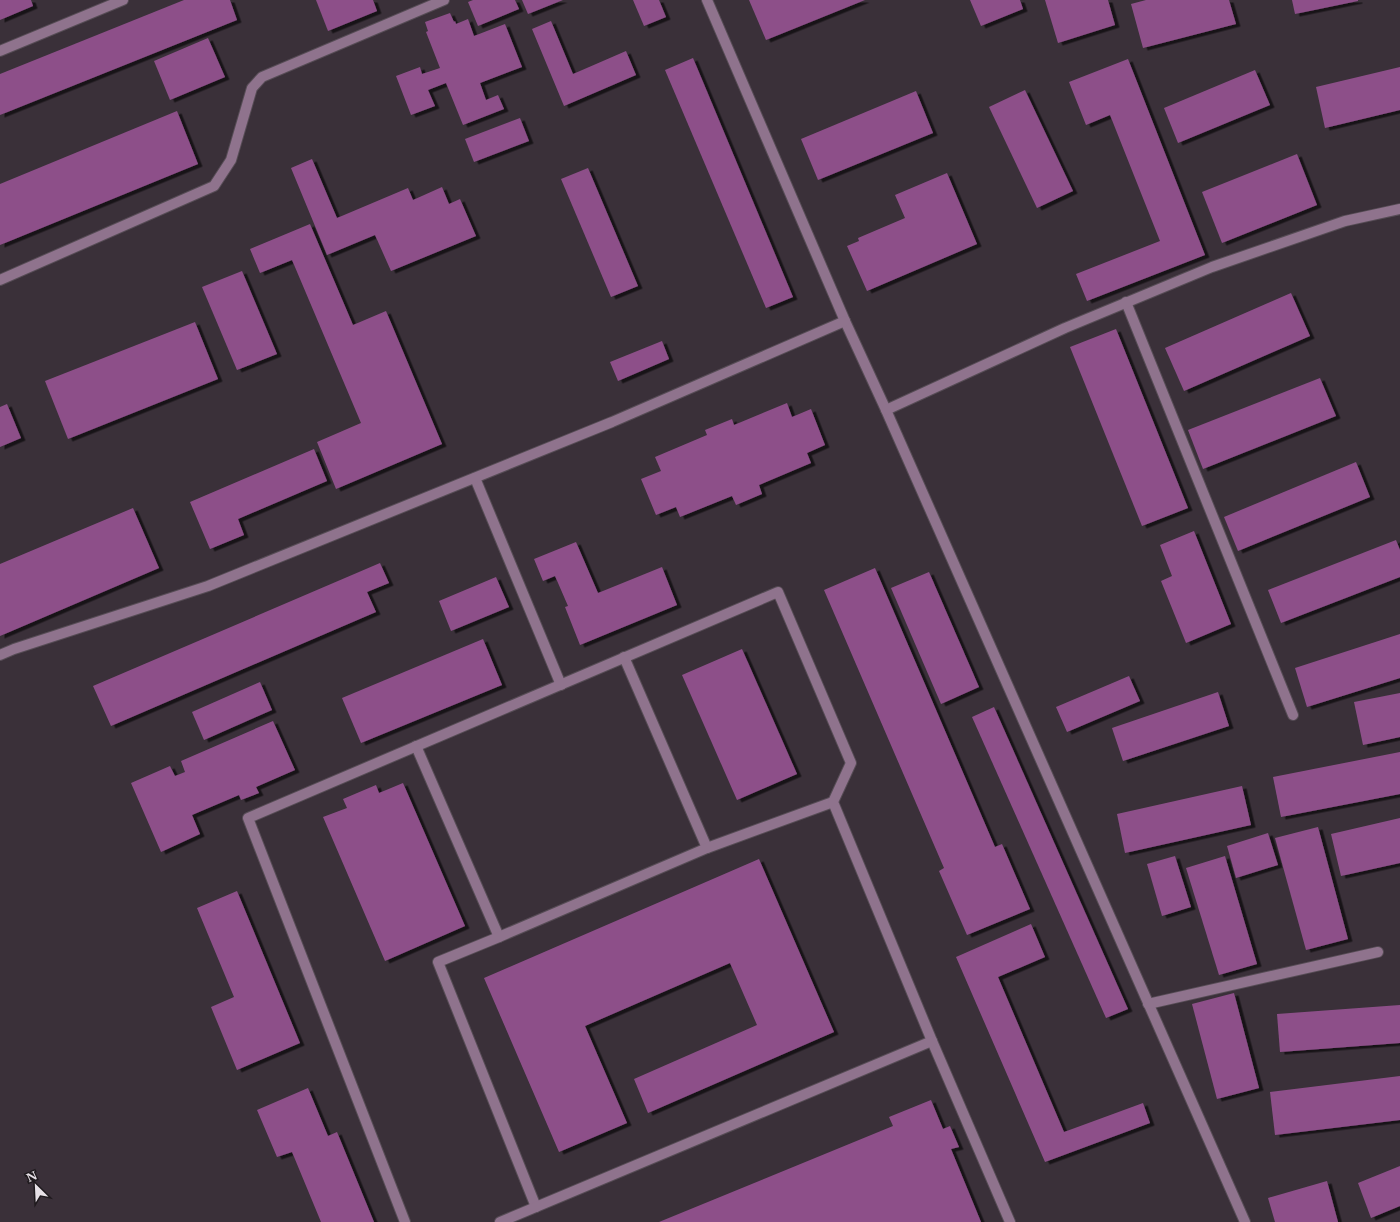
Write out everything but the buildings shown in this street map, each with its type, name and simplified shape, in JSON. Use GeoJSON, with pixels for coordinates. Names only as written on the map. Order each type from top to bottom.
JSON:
{"type":"FeatureCollection","features":[{"type":"Feature","properties":{"kind":"street"},"geometry":{"type":"LineString","coordinates":[[0,51],[123,0]]}},
{"type":"Feature","properties":{"kind":"street"},"geometry":{"type":"LineString","coordinates":[[0,280],[214,186],[231,160],[252,88],[262,77],[444,0]]}},
{"type":"Feature","properties":{"kind":"street"},"geometry":{"type":"LineString","coordinates":[[707,0],[845,321],[886,410],[1245,1222]]}},
{"type":"Feature","properties":{"kind":"street"},"geometry":{"type":"LineString","coordinates":[[886,410],[1065,328],[1212,267],[1345,221],[1400,209]]}},
{"type":"Feature","properties":{"kind":"street"},"geometry":{"type":"LineString","coordinates":[[1126,302],[1293,715]]}},
{"type":"Feature","properties":{"kind":"street"},"geometry":{"type":"LineString","coordinates":[[0,655],[14,649],[208,586],[612,422],[845,321]]}},
{"type":"Feature","properties":{"kind":"street"},"geometry":{"type":"LineString","coordinates":[[476,478],[561,685]]}},
{"type":"Feature","properties":{"kind":"street"},"geometry":{"type":"LineString","coordinates":[[406,1222],[248,818],[778,592],[850,763],[833,802],[932,1041],[1010,1222]]}},
{"type":"Feature","properties":{"kind":"street"},"geometry":{"type":"LineString","coordinates":[[624,658],[706,848]]}},
{"type":"Feature","properties":{"kind":"street"},"geometry":{"type":"LineString","coordinates":[[416,746],[499,937]]}},
{"type":"Feature","properties":{"kind":"street"},"geometry":{"type":"LineString","coordinates":[[536,1207],[438,962],[706,848],[833,802]]}},
{"type":"Feature","properties":{"kind":"street"},"geometry":{"type":"LineString","coordinates":[[1148,1004],[1378,952]]}},
{"type":"Feature","properties":{"kind":"street"},"geometry":{"type":"LineString","coordinates":[[500,1222],[932,1041]]}}]}
